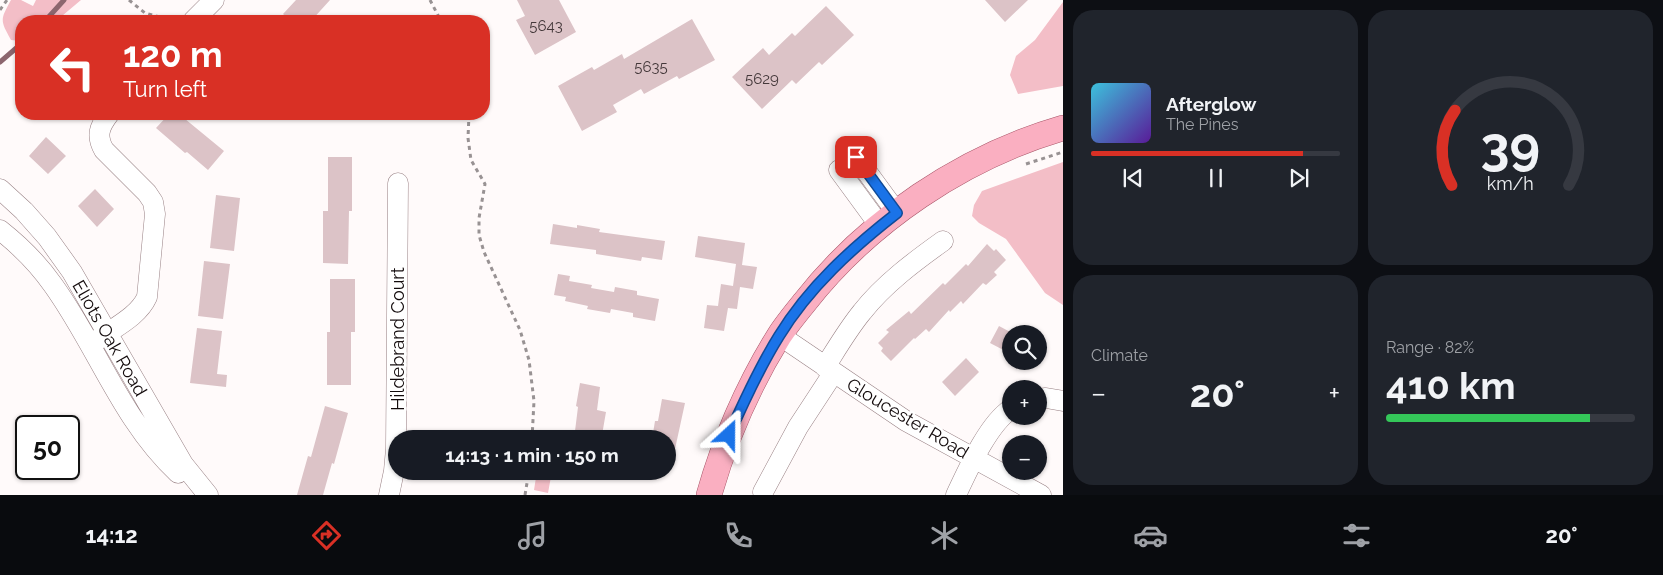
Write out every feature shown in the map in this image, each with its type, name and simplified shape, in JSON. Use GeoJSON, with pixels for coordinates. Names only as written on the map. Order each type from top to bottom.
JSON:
{"type":"FeatureCollection","features":[{"type":"Feature","properties":{"kind":"main road"},"geometry":{"type":"LineString","coordinates":[[709,495],[729,435],[748,393],[779,335],[822,280],[850,252],[927,192],[964,169],[999,152],[1063,128]]}},
{"type":"Feature","properties":{"kind":"street"},"geometry":{"type":"LineString","coordinates":[[199,15],[214,0]]}},
{"type":"Feature","properties":{"kind":"street"},"geometry":{"type":"LineString","coordinates":[[91,345],[138,311],[147,297],[155,214],[153,202],[147,193],[104,150],[99,141],[105,120]]}},
{"type":"Feature","properties":{"kind":"street"},"geometry":{"type":"LineString","coordinates":[[856,157],[889,220]]}},
{"type":"Feature","properties":{"kind":"street"},"geometry":{"type":"LineString","coordinates":[[839,170],[889,220]]}},
{"type":"Feature","properties":{"kind":"street","name":"Hildebrand Court"},"geometry":{"type":"LineString","coordinates":[[389,495],[396,449],[398,183]]}},
{"type":"Feature","properties":{"kind":"street","name":"Eliots Oak Road"},"geometry":{"type":"LineString","coordinates":[[0,189],[24,211],[47,237],[72,272],[183,464],[208,495]]}},
{"type":"Feature","properties":{"kind":"street","name":"Eliots Oak Road"},"geometry":{"type":"LineString","coordinates":[[0,230],[28,256],[53,284],[91,345],[119,397],[143,434],[176,470],[204,495]]}},
{"type":"Feature","properties":{"kind":"street"},"geometry":{"type":"LineString","coordinates":[[763,492],[829,369],[844,336],[863,310],[916,261],[943,241]]}},
{"type":"Feature","properties":{"kind":"street","name":"Gloucester Road"},"geometry":{"type":"LineString","coordinates":[[779,335],[906,421],[1042,495]]}},
{"type":"Feature","properties":{"kind":"street"},"geometry":{"type":"LineString","coordinates":[[1047,398],[1063,401]]}},
{"type":"Feature","properties":{"kind":"street"},"geometry":{"type":"LineString","coordinates":[[956,495],[974,458],[1002,416]]}},
{"type":"Feature","properties":{"kind":"path"},"geometry":{"type":"LineString","coordinates":[[0,10],[7,0]]}},
{"type":"Feature","properties":{"kind":"path"},"geometry":{"type":"LineString","coordinates":[[129,0],[144,13],[152,15]]}},
{"type":"Feature","properties":{"kind":"path"},"geometry":{"type":"LineString","coordinates":[[430,0],[438,15]]}},
{"type":"Feature","properties":{"kind":"path"},"geometry":{"type":"LineString","coordinates":[[469,120],[468,138],[471,160],[485,184],[479,218],[479,235],[484,252],[520,330],[529,360],[534,401],[532,430]]}},
{"type":"Feature","properties":{"kind":"path"},"geometry":{"type":"LineString","coordinates":[[525,495],[528,480]]}},
{"type":"Feature","properties":{"kind":"shaded area"},"geometry":{"type":"Polygon","coordinates":[[[11,0],[21,0],[33,6],[36,0],[81,0],[63,15],[15,15],[15,40],[11,40],[3,24],[5,12],[11,0]]]}},
{"type":"Feature","properties":{"kind":"shaded area"},"geometry":{"type":"Polygon","coordinates":[[[1063,2],[1063,86],[1018,94],[1010,75],[1016,56],[1035,40],[1063,2]]]}},
{"type":"Feature","properties":{"kind":"shaded area"},"geometry":{"type":"Polygon","coordinates":[[[1063,162],[1063,305],[1045,293],[1006,239],[979,223],[972,216],[974,205],[982,191],[1063,162]]]}},
{"type":"Feature","properties":{"kind":"shaded area"},"geometry":{"type":"Polygon","coordinates":[[[536,480],[550,480],[548,493],[534,490],[536,480]]]}},
{"type":"Feature","properties":{"kind":"building"},"geometry":{"type":"Polygon","coordinates":[[[296,0],[330,0],[316,15],[283,14],[296,0]]]}},
{"type":"Feature","properties":{"kind":"building"},"geometry":{"type":"Polygon","coordinates":[[[517,0],[559,0],[576,32],[535,55],[516,20],[525,16],[517,0]]]}},
{"type":"Feature","properties":{"kind":"building"},"geometry":{"type":"Polygon","coordinates":[[[985,0],[1028,0],[1005,22],[985,0]]]}},
{"type":"Feature","properties":{"kind":"building"},"geometry":{"type":"Polygon","coordinates":[[[826,6],[854,35],[822,65],[819,62],[796,84],[792,80],[762,109],[732,77],[763,48],[769,55],[792,33],[795,36],[826,6]]]}},
{"type":"Feature","properties":{"kind":"building"},"geometry":{"type":"Polygon","coordinates":[[[692,19],[715,60],[679,79],[677,76],[644,94],[641,89],[613,105],[617,112],[582,131],[558,86],[592,67],[594,70],[622,54],[624,59],[692,19]]]}},
{"type":"Feature","properties":{"kind":"building"},"geometry":{"type":"Polygon","coordinates":[[[163,120],[186,120],[224,151],[208,170],[156,128],[163,120]]]}},
{"type":"Feature","properties":{"kind":"building"},"geometry":{"type":"Polygon","coordinates":[[[46,137],[66,156],[48,174],[29,156],[46,137]]]}},
{"type":"Feature","properties":{"kind":"building"},"geometry":{"type":"Polygon","coordinates":[[[328,157],[352,157],[352,211],[349,211],[348,264],[323,263],[323,211],[328,211],[328,157]]]}},
{"type":"Feature","properties":{"kind":"building"},"geometry":{"type":"Polygon","coordinates":[[[95,189],[114,209],[97,227],[78,206],[95,189]]]}},
{"type":"Feature","properties":{"kind":"building"},"geometry":{"type":"Polygon","coordinates":[[[216,195],[240,198],[234,251],[210,248],[216,195]]]}},
{"type":"Feature","properties":{"kind":"building"},"geometry":{"type":"Polygon","coordinates":[[[553,224],[577,228],[577,225],[600,229],[599,232],[665,241],[662,260],[642,257],[641,261],[596,254],[596,250],[550,244],[553,224]]]}},
{"type":"Feature","properties":{"kind":"building"},"geometry":{"type":"Polygon","coordinates":[[[698,236],[745,243],[742,265],[757,267],[753,289],[740,287],[737,309],[728,308],[724,331],[704,328],[707,305],[718,306],[721,284],[733,286],[736,264],[695,257],[698,236]]]}},
{"type":"Feature","properties":{"kind":"building"},"geometry":{"type":"Polygon","coordinates":[[[987,244],[994,251],[996,249],[1006,260],[994,272],[997,275],[986,285],[983,283],[963,304],[961,301],[950,312],[949,310],[929,332],[926,329],[914,338],[891,361],[881,351],[883,348],[878,343],[889,332],[886,330],[909,311],[911,314],[966,264],[968,266],[987,244]]]}},
{"type":"Feature","properties":{"kind":"building"},"geometry":{"type":"Polygon","coordinates":[[[204,261],[230,264],[223,319],[198,316],[204,261]]]}},
{"type":"Feature","properties":{"kind":"building"},"geometry":{"type":"Polygon","coordinates":[[[558,274],[570,276],[569,281],[592,285],[591,288],[614,292],[615,287],[637,291],[637,295],[659,299],[655,321],[633,317],[633,313],[611,309],[610,313],[587,309],[588,306],[565,301],[566,297],[554,295],[558,274]]]}},
{"type":"Feature","properties":{"kind":"building"},"geometry":{"type":"Polygon","coordinates":[[[330,279],[355,279],[355,332],[351,332],[351,385],[327,385],[330,279]]]}},
{"type":"Feature","properties":{"kind":"building"},"geometry":{"type":"Polygon","coordinates":[[[999,326],[1002,328],[1002,349],[990,343],[999,326]]]}},
{"type":"Feature","properties":{"kind":"building"},"geometry":{"type":"Polygon","coordinates":[[[197,328],[222,331],[217,374],[227,375],[226,387],[190,383],[197,328]]]}},
{"type":"Feature","properties":{"kind":"building"},"geometry":{"type":"Polygon","coordinates":[[[966,358],[979,372],[955,396],[942,382],[966,358]]]}},
{"type":"Feature","properties":{"kind":"building"},"geometry":{"type":"Polygon","coordinates":[[[580,383],[600,387],[597,410],[606,412],[603,430],[575,430],[578,407],[576,406],[580,383]]]}},
{"type":"Feature","properties":{"kind":"building"},"geometry":{"type":"Polygon","coordinates":[[[662,399],[685,403],[676,444],[676,430],[654,430],[655,421],[658,421],[662,399]]]}},
{"type":"Feature","properties":{"kind":"building"},"geometry":{"type":"Polygon","coordinates":[[[325,406],[348,413],[334,464],[332,463],[323,495],[297,495],[308,456],[311,457],[325,406]]]}},
{"type":"Feature","properties":{"kind":"waterway"},"geometry":{"type":"LineString","coordinates":[[50,15],[64,0]]}},
{"type":"Feature","properties":{"kind":"waterway"},"geometry":{"type":"LineString","coordinates":[[0,62],[15,49]]}},
{"type":"Feature","properties":{"kind":"route"},"geometry":{"type":"LineString","coordinates":[[729,435],[748,393],[779,335],[799,308],[822,280],[850,252],[897,213],[856,157]]}}]}
